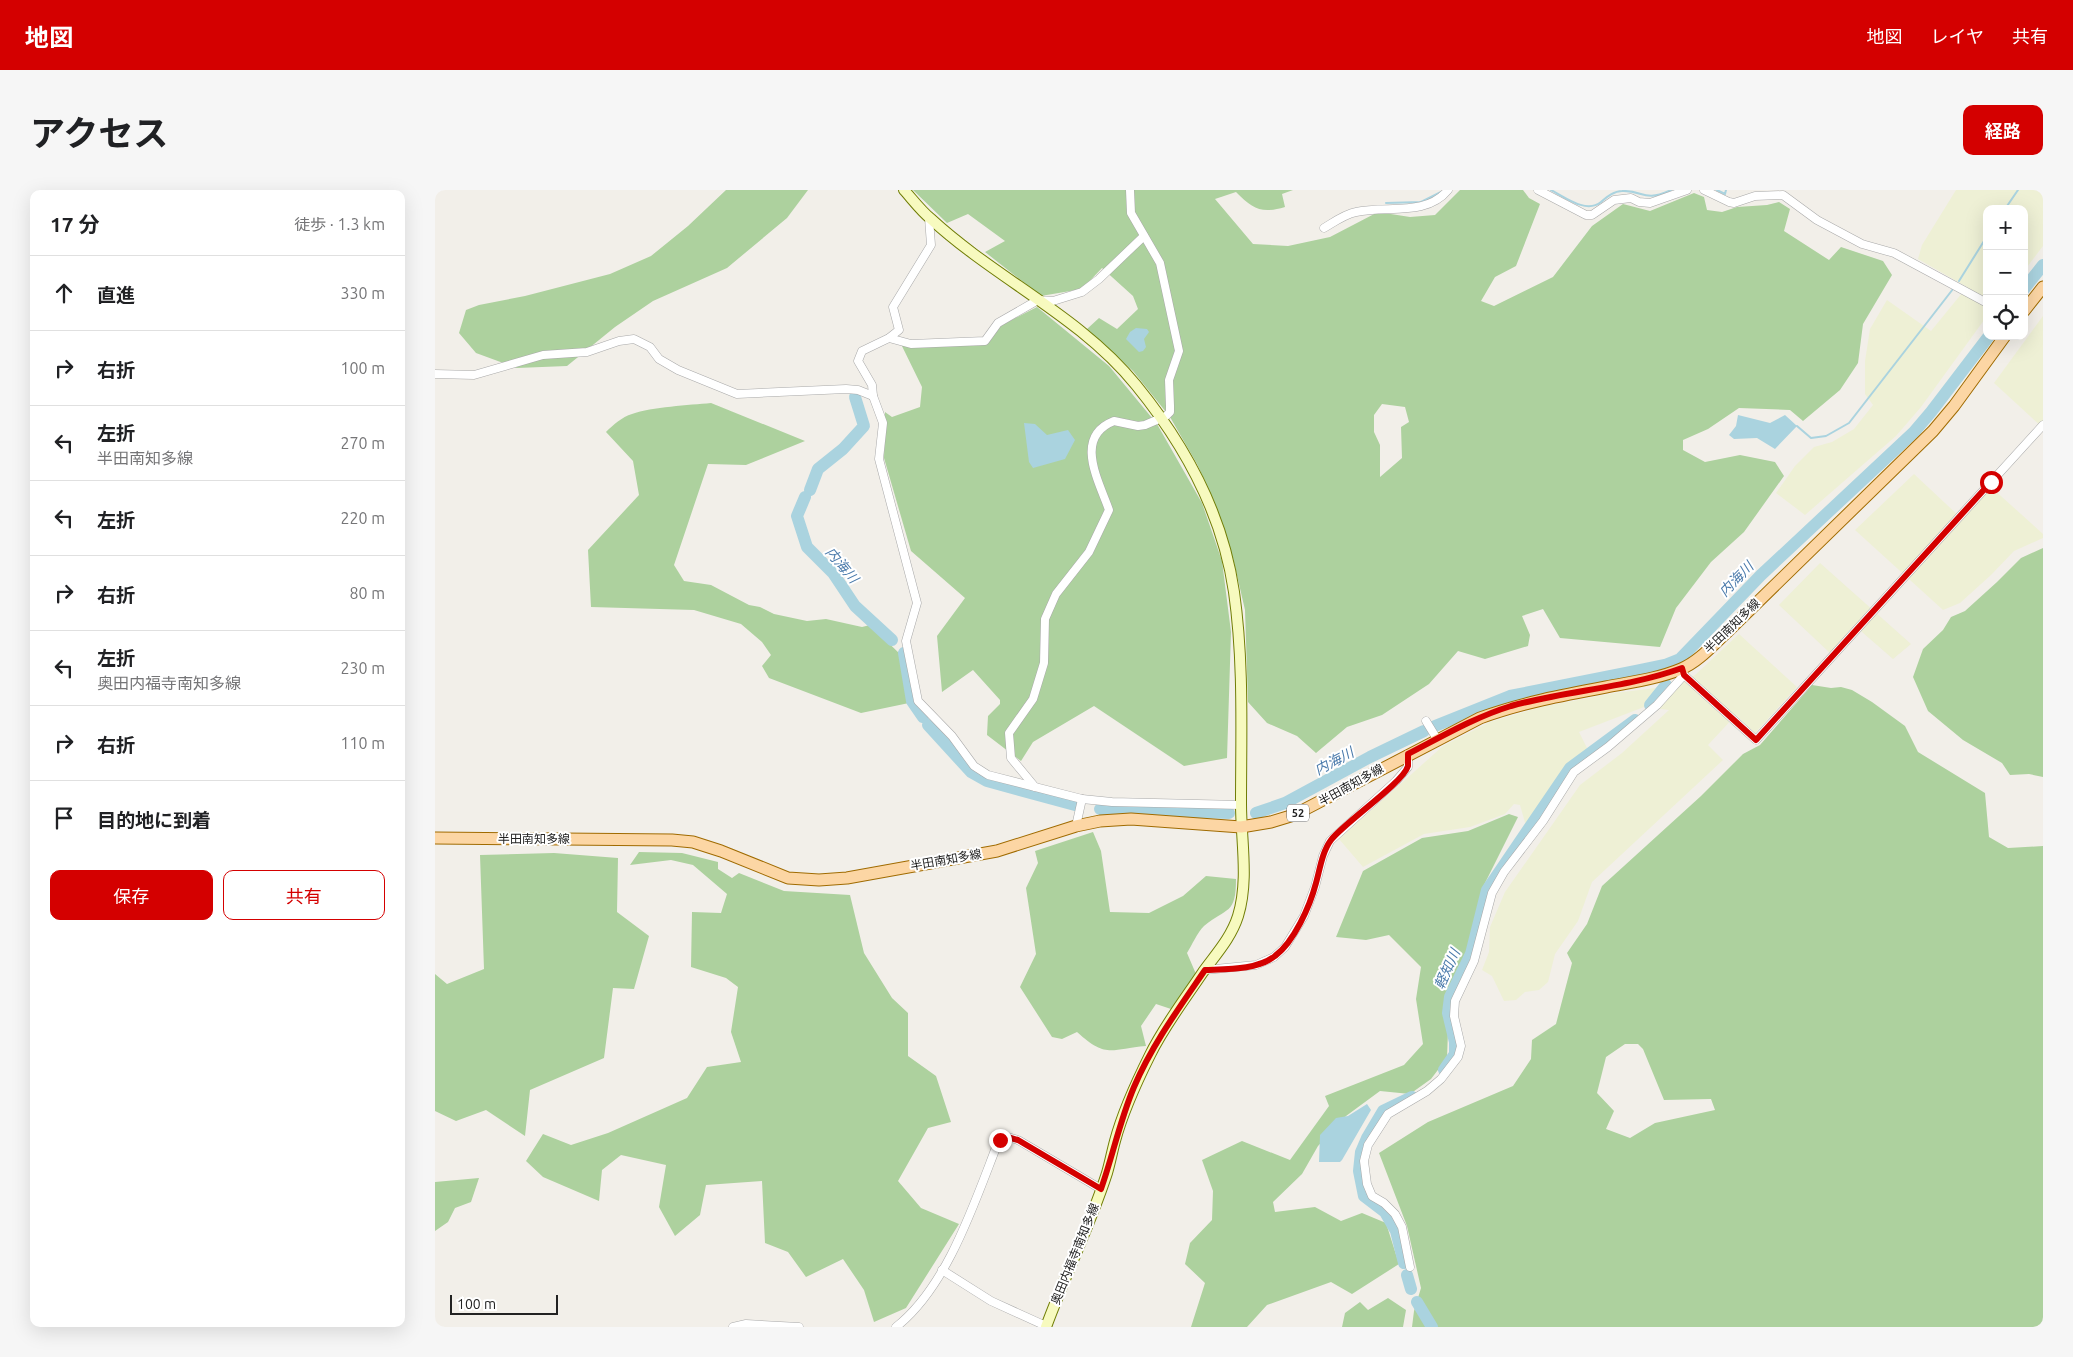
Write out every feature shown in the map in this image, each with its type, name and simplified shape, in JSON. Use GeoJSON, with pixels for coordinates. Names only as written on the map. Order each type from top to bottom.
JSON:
{"type":"FeatureCollection","features":[{"type":"Feature","properties":{"kind":"main road"},"geometry":{"type":"LineString","coordinates":[[2028,306],[2043,287]]}},
{"type":"Feature","properties":{"kind":"main road","name":"半田南知多線"},"geometry":{"type":"LineString","coordinates":[[435,838],[672,840],[693,842],[721,851],[788,878],[819,880],[847,878],[997,851],[1076,826],[1100,821],[1131,819],[1241,826],[1271,822],[1293,816],[1408,754],[1480,718],[1539,699],[1683,672],[1933,431],[1954,406],[2002,340]]}},
{"type":"Feature","properties":{"kind":"street","name":"奥田内福寺南知多線"},"geometry":{"type":"LineString","coordinates":[[904,190],[929,218],[970,252],[1038,300],[1095,344],[1113,360],[1162,418],[1184,452],[1208,500],[1219,530],[1234,589],[1241,673],[1243,893],[1239,913],[1225,943],[1177,1010],[1145,1064],[1123,1116],[1086,1231],[1046,1326]]}},
{"type":"Feature","properties":{"kind":"street"},"geometry":{"type":"LineString","coordinates":[[1035,787],[1011,758],[1009,733],[1033,699],[1044,663],[1045,619],[1052,602],[1056,594],[1089,552],[1109,510],[1093,464],[1091,443],[1103,427],[1113,421],[1138,426],[1145,425],[1162,418],[1169,412],[1169,380],[1178,357],[1179,346],[1160,263],[1131,213],[1130,190]]}},
{"type":"Feature","properties":{"kind":"street"},"geometry":{"type":"LineString","coordinates":[[1325,228],[1353,212],[1374,208],[1421,207],[1434,203],[1449,190]]}},
{"type":"Feature","properties":{"kind":"street"},"geometry":{"type":"LineString","coordinates":[[1538,190],[1592,216],[1614,200],[1631,198],[1650,203],[1687,190]]}},
{"type":"Feature","properties":{"kind":"street"},"geometry":{"type":"LineString","coordinates":[[1704,190],[1734,203],[1755,196],[1783,195],[1817,220],[1862,244],[1901,257],[1983,301]]}},
{"type":"Feature","properties":{"kind":"street"},"geometry":{"type":"LineString","coordinates":[[929,218],[931,245],[893,306],[899,330],[889,338],[862,351],[858,361],[872,385],[873,396],[883,423],[879,459],[917,603],[906,641],[918,701],[952,736],[974,766],[988,775],[1082,799],[1112,802],[1241,805]]}},
{"type":"Feature","properties":{"kind":"street"},"geometry":{"type":"LineString","coordinates":[[889,338],[911,344],[985,341],[997,324],[1038,300],[1053,301],[1082,292],[1099,279],[1144,236]]}},
{"type":"Feature","properties":{"kind":"street"},"geometry":{"type":"LineString","coordinates":[[435,374],[474,375],[543,355],[587,352],[619,341],[634,339],[650,347],[659,359],[678,370],[737,394],[846,389],[858,390],[873,396]]}},
{"type":"Feature","properties":{"kind":"street"},"geometry":{"type":"LineString","coordinates":[[1410,1267],[1402,1227],[1395,1214],[1385,1203],[1372,1196],[1367,1184],[1363,1161],[1368,1145],[1387,1114],[1427,1091],[1441,1079],[1458,1057],[1461,1046],[1454,1016],[1455,1001],[1474,961],[1492,893],[1504,872],[1543,821],[1574,772],[1608,747],[1657,705],[1683,672],[1756,740],[2043,425]]}},
{"type":"Feature","properties":{"kind":"street"},"geometry":{"type":"LineString","coordinates":[[1426,721],[1437,740]]}},
{"type":"Feature","properties":{"kind":"street"},"geometry":{"type":"LineString","coordinates":[[1205,970],[1256,965],[1274,957],[1285,947],[1304,916],[1315,887],[1323,856],[1331,841],[1396,782],[1408,767],[1408,754]]}},
{"type":"Feature","properties":{"kind":"street"},"geometry":{"type":"LineString","coordinates":[[1076,826],[1082,799]]}},
{"type":"Feature","properties":{"kind":"street"},"geometry":{"type":"LineString","coordinates":[[896,1327],[909,1317],[920,1304],[942,1270],[967,1221],[997,1145],[1004,1136],[1018,1140],[1101,1189]]}},
{"type":"Feature","properties":{"kind":"street"},"geometry":{"type":"LineString","coordinates":[[942,1270],[991,1301],[1046,1326]]}},
{"type":"Feature","properties":{"kind":"street"},"geometry":{"type":"LineString","coordinates":[[733,1327],[745,1324],[799,1327]]}},
{"type":"Feature","properties":{"kind":"green space"},"geometry":{"type":"Polygon","coordinates":[[[726,190],[808,190],[787,218],[727,268],[653,301],[615,327],[567,366],[517,368],[476,353],[459,333],[466,310],[479,305],[525,296],[610,274],[651,256],[688,226],[726,190]]]}},
{"type":"Feature","properties":{"kind":"green space"},"geometry":{"type":"Polygon","coordinates":[[[913,190],[1293,190],[1282,194],[1285,207],[1270,210],[1263,210],[1253,206],[1236,192],[1215,199],[1253,244],[1288,246],[1330,237],[1378,212],[1410,217],[1435,215],[1460,190],[1523,190],[1529,198],[1540,204],[1516,266],[1495,277],[1481,301],[1494,306],[1553,277],[1592,226],[1623,204],[1650,211],[1694,193],[1704,197],[1707,210],[1722,212],[1737,207],[1767,205],[1779,202],[1790,209],[1784,231],[1829,260],[1841,247],[1883,261],[1892,275],[1863,324],[1858,363],[1840,390],[1803,421],[1790,410],[1739,408],[1708,429],[1683,440],[1683,450],[1705,462],[1740,455],[1775,462],[1784,476],[1744,532],[1711,562],[1676,608],[1660,647],[1560,638],[1543,609],[1522,616],[1530,635],[1528,646],[1485,659],[1458,651],[1429,684],[1382,715],[1347,727],[1316,753],[1297,736],[1267,723],[1248,702],[1245,610],[1233,558],[1213,499],[1197,464],[1170,417],[1133,371],[1087,329],[1099,318],[1117,329],[1138,309],[1133,296],[1102,268],[1082,289],[1041,296],[985,252],[1005,241],[968,214],[947,223],[913,190]],[[1382,404],[1374,415],[1374,432],[1380,445],[1380,477],[1402,458],[1401,427],[1409,422],[1405,407],[1382,404]]]}},
{"type":"Feature","properties":{"kind":"green space"},"geometry":{"type":"Polygon","coordinates":[[[1956,190],[2043,190],[2043,246],[2028,266],[2028,205],[1983,205],[1983,322],[1921,407],[1896,436],[1805,515],[1776,493],[1795,466],[1814,447],[1832,442],[1854,429],[1873,405],[1865,394],[1865,361],[1870,329],[1887,300],[1931,331],[1967,287],[1918,259],[1922,245],[1956,190]]]}},
{"type":"Feature","properties":{"kind":"green space"},"geometry":{"type":"Polygon","coordinates":[[[1037,307],[1109,366],[1157,424],[1202,503],[1222,561],[1231,632],[1227,758],[1184,766],[1094,706],[1033,742],[1021,761],[987,735],[988,716],[1000,704],[1000,700],[973,670],[942,692],[937,636],[965,598],[911,551],[884,458],[885,412],[892,417],[920,407],[922,387],[900,342],[985,344],[1000,326],[1037,307]]]}},
{"type":"Feature","properties":{"kind":"green space"},"geometry":{"type":"Polygon","coordinates":[[[2043,316],[2043,428],[1994,383],[2025,340],[2028,340],[2028,337],[2043,316]]]}},
{"type":"Feature","properties":{"kind":"green space"},"geometry":{"type":"Polygon","coordinates":[[[711,403],[805,441],[746,465],[708,464],[674,565],[684,581],[711,585],[749,605],[760,607],[774,614],[807,621],[826,619],[862,627],[870,625],[901,655],[909,703],[861,713],[769,678],[762,666],[771,655],[762,642],[741,624],[694,610],[591,607],[588,550],[639,495],[633,461],[606,432],[625,417],[632,414],[671,407],[711,403]]]}},
{"type":"Feature","properties":{"kind":"green space"},"geometry":{"type":"Polygon","coordinates":[[[1914,474],[1961,518],[1991,487],[2043,534],[2043,538],[2014,551],[1960,603],[1943,610],[1855,530],[1914,474]]]}},
{"type":"Feature","properties":{"kind":"green space"},"geometry":{"type":"Polygon","coordinates":[[[2043,548],[2043,777],[2029,774],[2010,775],[2002,763],[1963,740],[1928,711],[1913,677],[1923,649],[1943,630],[1951,617],[1965,611],[2021,558],[2043,548]]]}},
{"type":"Feature","properties":{"kind":"green space"},"geometry":{"type":"Polygon","coordinates":[[[1820,563],[1911,644],[1893,659],[1854,625],[1830,653],[1779,605],[1820,563]]]}},
{"type":"Feature","properties":{"kind":"green space"},"geometry":{"type":"Polygon","coordinates":[[[1739,634],[1797,687],[1755,733],[1736,715],[1708,745],[1723,760],[1592,882],[1578,921],[1555,954],[1548,982],[1539,990],[1525,992],[1516,1000],[1504,1001],[1492,976],[1482,970],[1489,952],[1490,927],[1505,892],[1580,785],[1622,753],[1669,710],[1644,707],[1579,732],[1589,752],[1567,767],[1526,826],[1520,805],[1514,804],[1505,814],[1470,827],[1424,834],[1363,867],[1339,839],[1443,746],[1490,722],[1541,707],[1615,693],[1679,685],[1695,675],[1739,634]]]}},
{"type":"Feature","properties":{"kind":"green space"},"geometry":{"type":"Polygon","coordinates":[[[1812,685],[1831,688],[1841,687],[1852,690],[1905,726],[1918,752],[1985,793],[1989,837],[2008,848],[2043,846],[2043,1327],[1412,1327],[1414,1311],[1421,1288],[1407,1226],[1379,1153],[1428,1122],[1513,1086],[1531,1059],[1532,1040],[1556,1024],[1572,963],[1567,953],[1587,924],[1602,886],[1701,796],[1743,754],[1760,745],[1812,685]],[[1625,1044],[1606,1057],[1597,1093],[1614,1111],[1606,1129],[1630,1138],[1655,1123],[1715,1110],[1711,1099],[1664,1100],[1643,1049],[1638,1044],[1625,1044]]]}},
{"type":"Feature","properties":{"kind":"green space"},"geometry":{"type":"Polygon","coordinates":[[[1509,814],[1518,817],[1483,887],[1469,945],[1446,996],[1444,1012],[1448,1031],[1447,1058],[1431,1079],[1410,1094],[1380,1091],[1346,1116],[1318,1146],[1302,1174],[1273,1202],[1275,1212],[1315,1207],[1341,1221],[1362,1213],[1386,1223],[1399,1264],[1352,1294],[1331,1282],[1267,1305],[1247,1327],[1191,1327],[1205,1283],[1185,1264],[1190,1243],[1212,1220],[1213,1191],[1202,1160],[1242,1141],[1290,1160],[1329,1106],[1325,1096],[1404,1065],[1423,1044],[1416,999],[1421,967],[1389,935],[1366,940],[1336,937],[1363,871],[1422,838],[1468,831],[1509,814]]]}},
{"type":"Feature","properties":{"kind":"green space"},"geometry":{"type":"Polygon","coordinates":[[[1093,832],[1101,851],[1110,912],[1149,913],[1183,896],[1206,876],[1236,879],[1236,891],[1232,905],[1204,926],[1187,953],[1196,974],[1171,1009],[1156,1004],[1141,1026],[1146,1046],[1109,1050],[1095,1046],[1077,1032],[1062,1039],[1052,1037],[1020,987],[1036,954],[1026,888],[1038,863],[1035,851],[1093,832]]]}},
{"type":"Feature","properties":{"kind":"green space"},"geometry":{"type":"Polygon","coordinates":[[[639,852],[682,853],[718,862],[718,869],[732,878],[739,873],[784,891],[850,895],[864,953],[892,998],[908,1013],[908,1056],[936,1076],[951,1122],[928,1128],[898,1181],[921,1208],[959,1224],[906,1308],[874,1322],[864,1290],[843,1259],[806,1277],[788,1252],[765,1243],[762,1181],[706,1185],[700,1215],[675,1236],[659,1207],[666,1165],[621,1155],[602,1170],[599,1201],[543,1177],[526,1161],[543,1134],[571,1145],[608,1133],[687,1098],[707,1067],[741,1062],[731,1032],[738,987],[726,978],[691,967],[692,912],[721,913],[727,894],[693,865],[671,860],[630,865],[639,852]]]}},
{"type":"Feature","properties":{"kind":"green space"},"geometry":{"type":"Polygon","coordinates":[[[554,853],[618,858],[617,912],[649,936],[634,989],[613,988],[604,1058],[530,1090],[525,1136],[486,1110],[456,1121],[435,1111],[435,974],[447,984],[484,969],[480,855],[554,853]]]}},
{"type":"Feature","properties":{"kind":"green space"},"geometry":{"type":"Polygon","coordinates":[[[479,1178],[471,1202],[455,1208],[448,1222],[435,1231],[435,1182],[479,1178]]]}},
{"type":"Feature","properties":{"kind":"green space"},"geometry":{"type":"Polygon","coordinates":[[[1388,1298],[1406,1310],[1403,1327],[1342,1327],[1345,1313],[1360,1302],[1368,1310],[1388,1298]]]}},
{"type":"Feature","properties":{"kind":"water"},"geometry":{"type":"Polygon","coordinates":[[[1136,328],[1147,329],[1149,332],[1144,339],[1146,347],[1143,351],[1139,352],[1126,339],[1130,332],[1136,328]]]}},
{"type":"Feature","properties":{"kind":"water"},"geometry":{"type":"Polygon","coordinates":[[[1738,415],[1770,423],[1785,415],[1797,426],[1775,449],[1757,438],[1734,439],[1729,435],[1736,426],[1738,415]]]}},
{"type":"Feature","properties":{"kind":"water"},"geometry":{"type":"Polygon","coordinates":[[[1024,423],[1035,424],[1047,435],[1068,430],[1075,440],[1065,459],[1033,468],[1029,462],[1024,423]]]}},
{"type":"Feature","properties":{"kind":"water"},"geometry":{"type":"Polygon","coordinates":[[[1367,1104],[1371,1110],[1342,1160],[1340,1162],[1319,1162],[1320,1135],[1336,1118],[1348,1116],[1367,1104]]]}},
{"type":"Feature","properties":{"kind":"waterway"},"geometry":{"type":"LineString","coordinates":[[1551,190],[1576,203],[1589,206],[1595,205],[1619,191],[1655,196],[1671,190]]}},
{"type":"Feature","properties":{"kind":"waterway"},"geometry":{"type":"LineString","coordinates":[[1717,190],[1725,194],[1726,190]]}},
{"type":"Feature","properties":{"kind":"waterway"},"geometry":{"type":"LineString","coordinates":[[2008,205],[2018,190]]}},
{"type":"Feature","properties":{"kind":"waterway"},"geometry":{"type":"LineString","coordinates":[[1386,203],[1421,202],[1441,192]]}},
{"type":"Feature","properties":{"kind":"waterway"},"geometry":{"type":"LineString","coordinates":[[1959,281],[1983,243]]}},
{"type":"Feature","properties":{"kind":"waterway","name":"内海川"},"geometry":{"type":"LineString","coordinates":[[2028,284],[2043,265]]}},
{"type":"Feature","properties":{"kind":"waterway"},"geometry":{"type":"LineString","coordinates":[[1797,426],[1811,438],[1826,436],[1849,423],[1953,289]]}},
{"type":"Feature","properties":{"kind":"waterway","name":"内海川"},"geometry":{"type":"LineString","coordinates":[[1435,726],[1510,696],[1665,665],[1680,659],[1761,575],[1914,432],[1986,340]]}},
{"type":"Feature","properties":{"kind":"waterway","name":"内海川"},"geometry":{"type":"LineString","coordinates":[[810,490],[818,469],[843,449],[864,426],[855,397]]}},
{"type":"Feature","properties":{"kind":"waterway","name":"内海川"},"geometry":{"type":"LineString","coordinates":[[805,497],[797,516],[807,547],[833,573],[855,606],[892,640]]}},
{"type":"Feature","properties":{"kind":"waterway","name":"内海川"},"geometry":{"type":"LineString","coordinates":[[904,653],[912,701],[923,717]]}},
{"type":"Feature","properties":{"kind":"waterway","name":"軽知川"},"geometry":{"type":"LineString","coordinates":[[1650,705],[1666,685]]}},
{"type":"Feature","properties":{"kind":"waterway","name":"軽知川"},"geometry":{"type":"LineString","coordinates":[[1444,1070],[1455,1054],[1455,1042],[1448,1013],[1450,997],[1471,954],[1487,890],[1570,768],[1635,720]]}},
{"type":"Feature","properties":{"kind":"waterway","name":"内海川"},"geometry":{"type":"LineString","coordinates":[[928,725],[971,772],[987,781],[1075,805]]}},
{"type":"Feature","properties":{"kind":"waterway","name":"内海川"},"geometry":{"type":"LineString","coordinates":[[1256,813],[1285,803],[1370,757],[1424,731]]}},
{"type":"Feature","properties":{"kind":"waterway","name":"内海川"},"geometry":{"type":"LineString","coordinates":[[1100,809],[1229,813]]}},
{"type":"Feature","properties":{"kind":"waterway","name":"軽知川"},"geometry":{"type":"LineString","coordinates":[[1404,1263],[1396,1231],[1385,1212],[1364,1196],[1359,1171],[1361,1152],[1383,1111],[1412,1097]]}},
{"type":"Feature","properties":{"kind":"waterway","name":"軽知川"},"geometry":{"type":"LineString","coordinates":[[1407,1275],[1411,1289]]}},
{"type":"Feature","properties":{"kind":"waterway","name":"軽知川"},"geometry":{"type":"LineString","coordinates":[[1417,1302],[1432,1327]]}},
{"type":"Feature","properties":{"kind":"route"},"geometry":{"type":"LineString","coordinates":[[1000,1140],[1004,1136],[1018,1140],[1101,1189],[1123,1116],[1145,1064],[1177,1010],[1205,970],[1256,965],[1274,957],[1285,947],[1304,916],[1315,887],[1323,856],[1331,841],[1348,823],[1396,782],[1408,767],[1408,754],[1480,718],[1510,707],[1539,699],[1644,680],[1682,668],[1684,675],[1756,740],[1991,482]]}}]}
